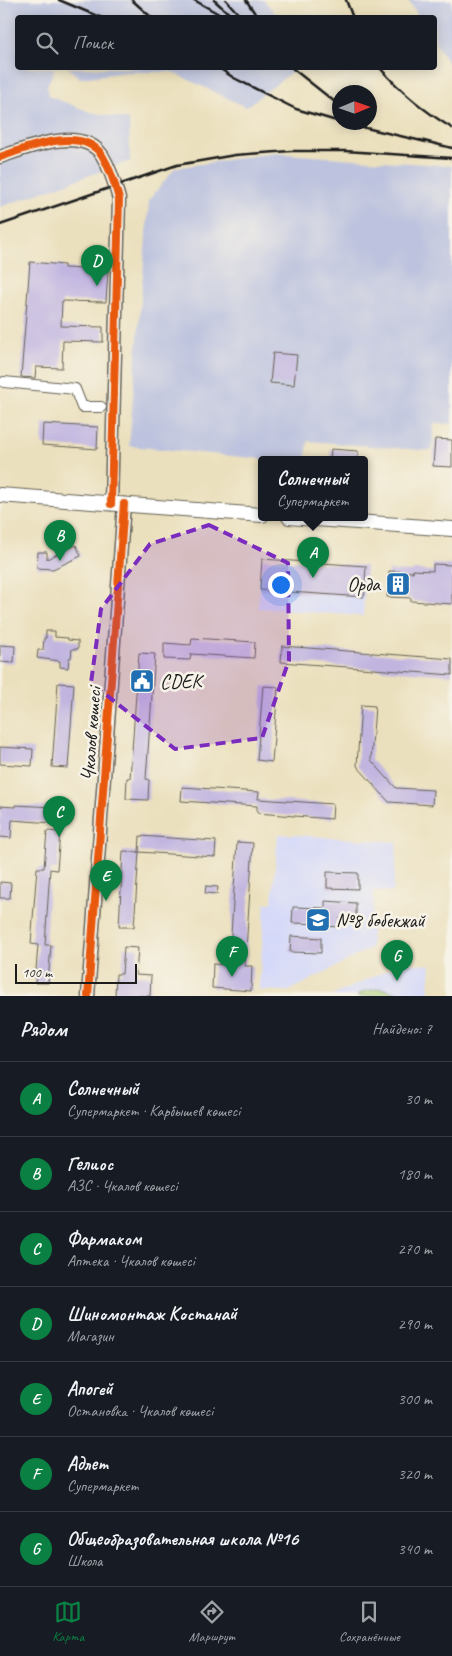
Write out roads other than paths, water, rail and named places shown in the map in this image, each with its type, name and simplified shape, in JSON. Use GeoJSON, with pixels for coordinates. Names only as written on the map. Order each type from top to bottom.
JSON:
{"type":"FeatureCollection","features":[{"type":"Feature","properties":{"kind":"main road"},"geometry":{"type":"LineString","coordinates":[[0,495],[258,515]]}},
{"type":"Feature","properties":{"kind":"main road"},"geometry":{"type":"LineString","coordinates":[[343,521],[452,529]]}},
{"type":"Feature","properties":{"kind":"street","name":"Чкалов көшесі"},"geometry":{"type":"LineString","coordinates":[[0,157],[44,142],[68,140],[91,145],[101,155],[113,179],[120,199],[118,504],[88,996]]}},
{"type":"Feature","properties":{"kind":"street"},"geometry":{"type":"LineString","coordinates":[[4,382],[75,389],[82,407],[101,407]]}},
{"type":"Feature","properties":{"kind":"railway"},"geometry":{"type":"LineString","coordinates":[[59,0],[95,15]]}},
{"type":"Feature","properties":{"kind":"railway"},"geometry":{"type":"LineString","coordinates":[[132,0],[149,15]]}},
{"type":"Feature","properties":{"kind":"railway"},"geometry":{"type":"LineString","coordinates":[[194,0],[221,15]]}},
{"type":"Feature","properties":{"kind":"railway"},"geometry":{"type":"LineString","coordinates":[[214,0],[231,15]]}},
{"type":"Feature","properties":{"kind":"railway"},"geometry":{"type":"LineString","coordinates":[[226,0],[239,15]]}},
{"type":"Feature","properties":{"kind":"railway"},"geometry":{"type":"LineString","coordinates":[[246,0],[256,15]]}},
{"type":"Feature","properties":{"kind":"railway"},"geometry":{"type":"LineString","coordinates":[[346,0],[352,15]]}},
{"type":"Feature","properties":{"kind":"railway"},"geometry":{"type":"LineString","coordinates":[[222,70],[296,109],[332,120]]}},
{"type":"Feature","properties":{"kind":"railway"},"geometry":{"type":"LineString","coordinates":[[295,70],[332,100]]}},
{"type":"Feature","properties":{"kind":"railway"},"geometry":{"type":"LineString","coordinates":[[382,70],[413,101],[452,128]]}},
{"type":"Feature","properties":{"kind":"railway"},"geometry":{"type":"LineString","coordinates":[[374,130],[426,142]]}},
{"type":"Feature","properties":{"kind":"railway"},"geometry":{"type":"LineString","coordinates":[[420,140],[452,148]]}},
{"type":"Feature","properties":{"kind":"railway"},"geometry":{"type":"LineString","coordinates":[[0,225],[177,165],[235,155],[291,151],[345,151],[452,158]]}},
{"type":"Feature","properties":{"kind":"place","name":"Шиномонтаж Костанай"},"geometry":{"type":"Point","coordinates":[97,286]}},
{"type":"Feature","properties":{"kind":"place","name":"Гелиос"},"geometry":{"type":"Point","coordinates":[60,561]}},
{"type":"Feature","properties":{"kind":"place","name":"Солнечный"},"geometry":{"type":"Point","coordinates":[313,578]}},
{"type":"Feature","properties":{"kind":"place","name":"Орда"},"geometry":{"type":"Point","coordinates":[398,584]}},
{"type":"Feature","properties":{"kind":"place","name":"CDEK"},"geometry":{"type":"Point","coordinates":[142,681]}},
{"type":"Feature","properties":{"kind":"place","name":"Фармаком"},"geometry":{"type":"Point","coordinates":[59,837]}},
{"type":"Feature","properties":{"kind":"place","name":"Апогей"},"geometry":{"type":"Point","coordinates":[106,901]}},
{"type":"Feature","properties":{"kind":"place","name":"№8 бөбекжай"},"geometry":{"type":"Point","coordinates":[318,920]}},
{"type":"Feature","properties":{"kind":"place","name":"Адлет"},"geometry":{"type":"Point","coordinates":[232,977]}},
{"type":"Feature","properties":{"kind":"place","name":"Общеобразовательная школа №16"},"geometry":{"type":"Point","coordinates":[397,981]}}]}
